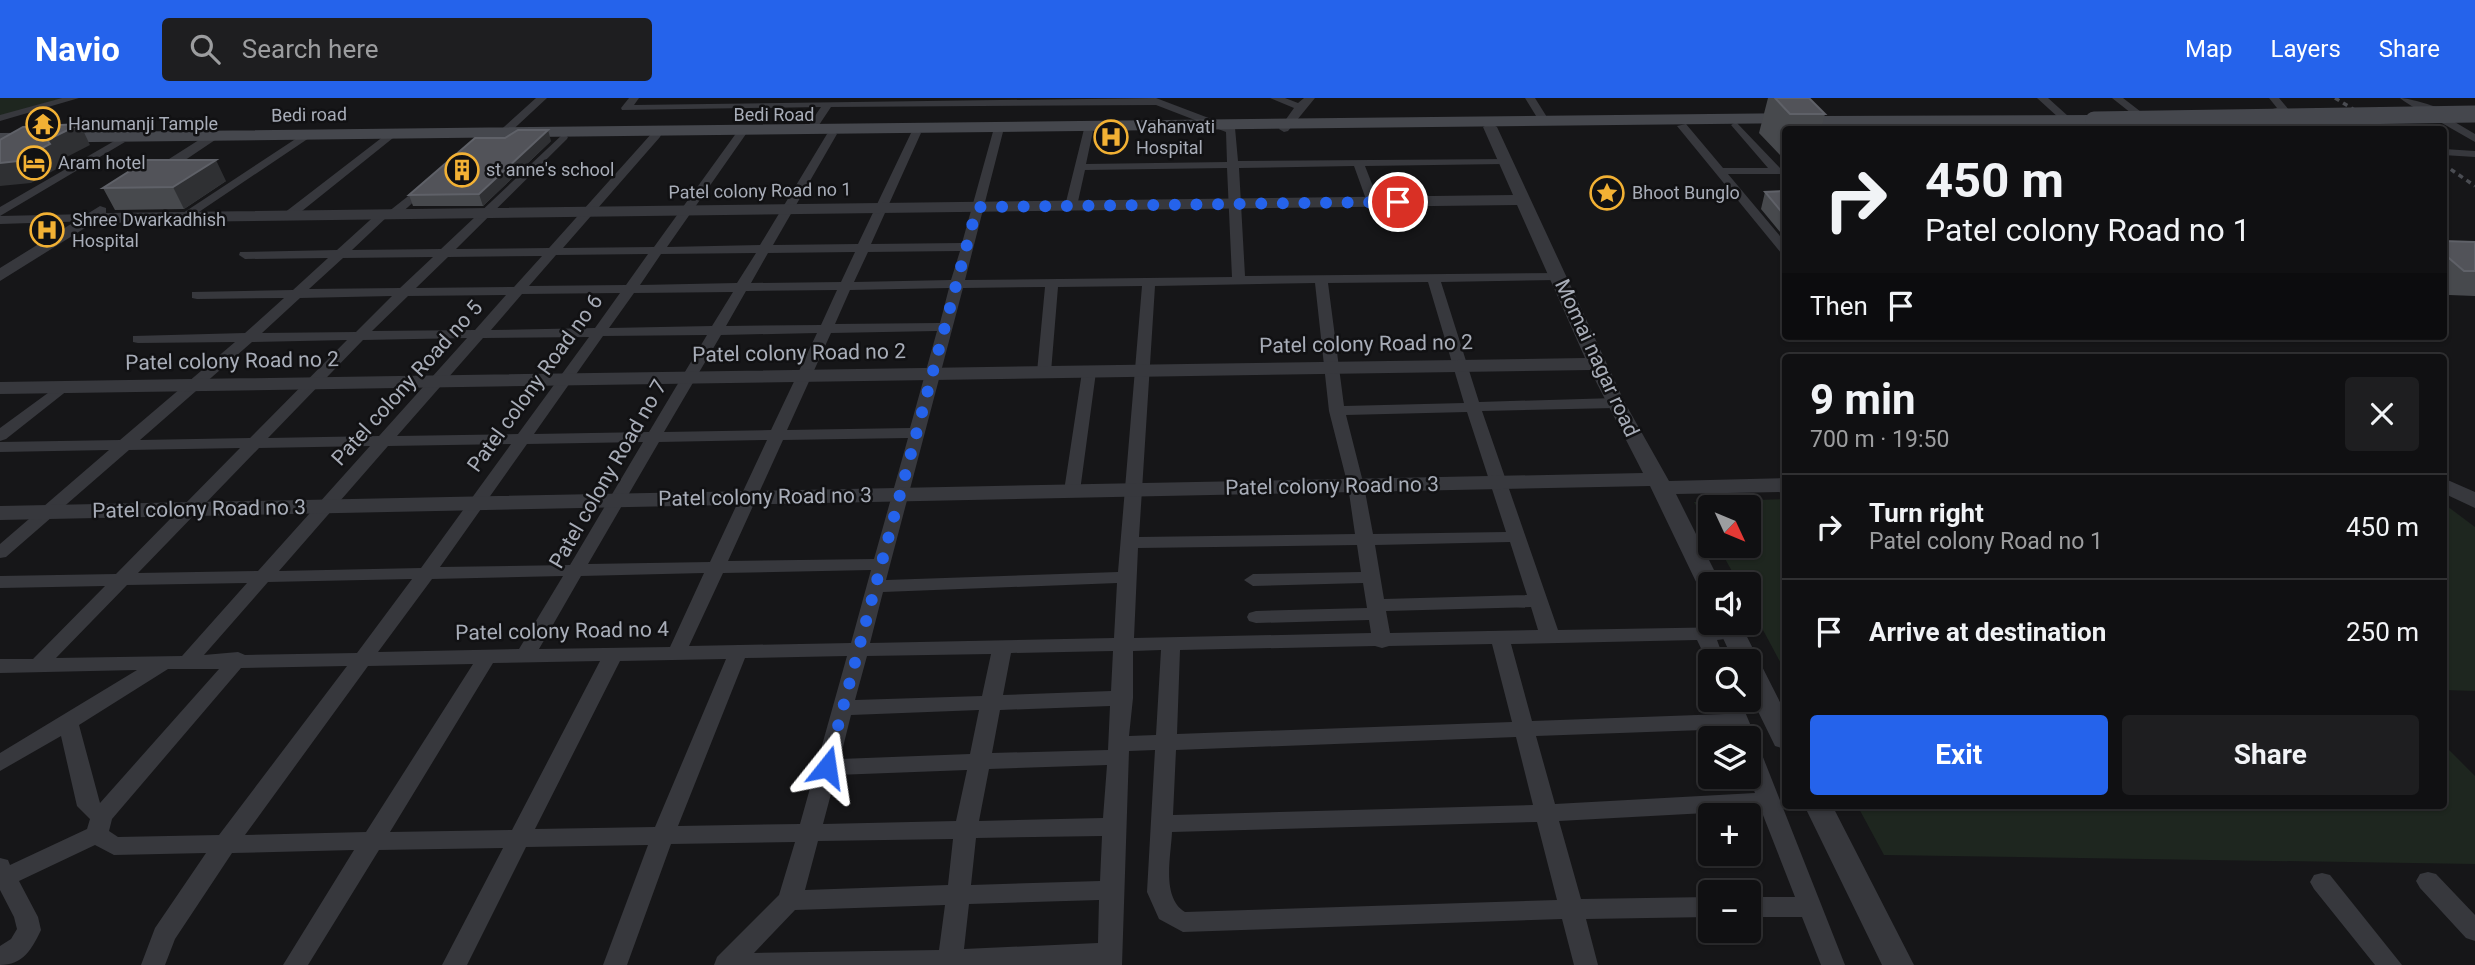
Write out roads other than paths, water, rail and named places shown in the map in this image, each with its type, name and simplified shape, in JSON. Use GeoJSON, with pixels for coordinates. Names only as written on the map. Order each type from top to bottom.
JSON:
{"type":"FeatureCollection","features":[{"type":"Feature","properties":{"kind":"main road"},"geometry":{"type":"LineString","coordinates":[[1285,127],[1545,122],[2475,115]]}},
{"type":"Feature","properties":{"kind":"main road","name":"Bedi Road"},"geometry":{"type":"LineString","coordinates":[[4,148],[21,130],[120,142],[210,138],[490,138],[1285,127],[1682,126],[1789,121]]}},
{"type":"Feature","properties":{"kind":"main road","name":"Bedi road"},"geometry":{"type":"LineString","coordinates":[[0,138],[21,130],[210,138],[490,138],[811,129],[1224,128]]}},
{"type":"Feature","properties":{"kind":"street"},"geometry":{"type":"LineString","coordinates":[[0,121],[74,98]]}},
{"type":"Feature","properties":{"kind":"street"},"geometry":{"type":"LineString","coordinates":[[490,138],[542,98]]}},
{"type":"Feature","properties":{"kind":"street"},"geometry":{"type":"LineString","coordinates":[[634,98],[626,108],[720,102],[1152,100],[1224,128],[1233,165],[1239,280]]}},
{"type":"Feature","properties":{"kind":"street"},"geometry":{"type":"LineString","coordinates":[[1275,98],[1300,107]]}},
{"type":"Feature","properties":{"kind":"street"},"geometry":{"type":"LineString","coordinates":[[1285,127],[1310,98]]}},
{"type":"Feature","properties":{"kind":"street"},"geometry":{"type":"LineString","coordinates":[[1530,98],[1545,122]]}},
{"type":"Feature","properties":{"kind":"street"},"geometry":{"type":"LineString","coordinates":[[2042,98],[2063,116]]}},
{"type":"Feature","properties":{"kind":"street"},"geometry":{"type":"LineString","coordinates":[[2117,98],[2140,116]]}},
{"type":"Feature","properties":{"kind":"street"},"geometry":{"type":"LineString","coordinates":[[1921,120],[1945,117],[2282,112],[2284,107],[2274,98]]}},
{"type":"Feature","properties":{"kind":"street"},"geometry":{"type":"LineString","coordinates":[[2405,98],[2430,110],[2475,115]]}},
{"type":"Feature","properties":{"kind":"street"},"geometry":{"type":"LineString","coordinates":[[811,129],[831,101]]}},
{"type":"Feature","properties":{"kind":"street"},"geometry":{"type":"LineString","coordinates":[[1776,102],[1784,107],[1789,121]]}},
{"type":"Feature","properties":{"kind":"street"},"geometry":{"type":"LineString","coordinates":[[0,131],[21,130],[56,104]]}},
{"type":"Feature","properties":{"kind":"street"},"geometry":{"type":"LineString","coordinates":[[2403,120],[2444,120],[2475,115]]}},
{"type":"Feature","properties":{"kind":"street"},"geometry":{"type":"LineString","coordinates":[[2444,120],[2475,139]]}},
{"type":"Feature","properties":{"kind":"street"},"geometry":{"type":"LineString","coordinates":[[0,121],[21,130]]}},
{"type":"Feature","properties":{"kind":"street"},"geometry":{"type":"LineString","coordinates":[[1736,125],[1781,171]]}},
{"type":"Feature","properties":{"kind":"street"},"geometry":{"type":"LineString","coordinates":[[1682,126],[1720,171],[1752,203],[1782,246]]}},
{"type":"Feature","properties":{"kind":"street","name":"Momai nagar road"},"geometry":{"type":"LineString","coordinates":[[1490,127],[1615,403],[1662,488],[1703,572]]}},
{"type":"Feature","properties":{"kind":"street"},"geometry":{"type":"LineString","coordinates":[[727,964],[789,900],[998,130]]}},
{"type":"Feature","properties":{"kind":"street"},"geometry":{"type":"LineString","coordinates":[[1071,206],[1088,131]]}},
{"type":"Feature","properties":{"kind":"street"},"geometry":{"type":"LineString","coordinates":[[677,652],[879,208],[916,133]]}},
{"type":"Feature","properties":{"kind":"street","name":"Patel colony Road no 6"},"geometry":{"type":"LineString","coordinates":[[153,965],[164,935],[225,844],[425,575],[741,134]]}},
{"type":"Feature","properties":{"kind":"street","name":"Patel colony Road no 7"},"geometry":{"type":"LineString","coordinates":[[526,654],[832,134]]}},
{"type":"Feature","properties":{"kind":"street","name":"Patel colony Road no 5"},"geometry":{"type":"LineString","coordinates":[[189,660],[656,135]]}},
{"type":"Feature","properties":{"kind":"street"},"geometry":{"type":"LineString","coordinates":[[38,665],[359,336],[563,137]]}},
{"type":"Feature","properties":{"kind":"street"},"geometry":{"type":"LineString","coordinates":[[142,183],[210,138]]}},
{"type":"Feature","properties":{"kind":"street"},"geometry":{"type":"LineString","coordinates":[[183,217],[304,138]]}},
{"type":"Feature","properties":{"kind":"street"},"geometry":{"type":"LineString","coordinates":[[288,216],[388,138]]}},
{"type":"Feature","properties":{"kind":"street"},"geometry":{"type":"LineString","coordinates":[[0,212],[120,142]]}},
{"type":"Feature","properties":{"kind":"street"},"geometry":{"type":"LineString","coordinates":[[2447,152],[2475,154]]}},
{"type":"Feature","properties":{"kind":"street"},"geometry":{"type":"LineString","coordinates":[[1080,167],[1504,161]]}},
{"type":"Feature","properties":{"kind":"street"},"geometry":{"type":"LineString","coordinates":[[1359,164],[1373,202]]}},
{"type":"Feature","properties":{"kind":"street"},"geometry":{"type":"LineString","coordinates":[[1720,171],[1781,171]]}},
{"type":"Feature","properties":{"kind":"street"},"geometry":{"type":"LineString","coordinates":[[0,554],[340,254],[433,180]]}},
{"type":"Feature","properties":{"kind":"street","name":"Patel colony Road no 1"},"geometry":{"type":"LineString","coordinates":[[0,220],[1521,200]]}},
{"type":"Feature","properties":{"kind":"street"},"geometry":{"type":"LineString","coordinates":[[4,271],[110,204]]}},
{"type":"Feature","properties":{"kind":"street"},"geometry":{"type":"LineString","coordinates":[[245,255],[967,247]]}},
{"type":"Feature","properties":{"kind":"street"},"geometry":{"type":"LineString","coordinates":[[197,295],[1558,275]]}},
{"type":"Feature","properties":{"kind":"street"},"geometry":{"type":"LineString","coordinates":[[1433,277],[1459,366],[1550,636]]}},
{"type":"Feature","properties":{"kind":"street"},"geometry":{"type":"LineString","coordinates":[[1321,279],[1337,411],[1356,486],[1382,642]]}},
{"type":"Feature","properties":{"kind":"street"},"geometry":{"type":"LineString","coordinates":[[727,964],[1110,959],[1111,890],[1126,645],[1132,490],[1144,371],[1149,281]]}},
{"type":"Feature","properties":{"kind":"street"},"geometry":{"type":"LineString","coordinates":[[1045,372],[1052,282]]}},
{"type":"Feature","properties":{"kind":"street"},"geometry":{"type":"LineString","coordinates":[[138,339],[945,327]]}},
{"type":"Feature","properties":{"kind":"street","name":"Patel colony Road no 2"},"geometry":{"type":"LineString","coordinates":[[0,388],[1599,363]]}},
{"type":"Feature","properties":{"kind":"street"},"geometry":{"type":"LineString","coordinates":[[1072,491],[1089,372]]}},
{"type":"Feature","properties":{"kind":"street"},"geometry":{"type":"LineString","coordinates":[[0,436],[63,387]]}},
{"type":"Feature","properties":{"kind":"street"},"geometry":{"type":"LineString","coordinates":[[1337,411],[1615,403]]}},
{"type":"Feature","properties":{"kind":"street"},"geometry":{"type":"LineString","coordinates":[[0,447],[916,433]]}},
{"type":"Feature","properties":{"kind":"street","name":"Patel colony Road no 3"},"geometry":{"type":"LineString","coordinates":[[0,513],[1500,482],[1662,488]]}},
{"type":"Feature","properties":{"kind":"street"},"geometry":{"type":"LineString","coordinates":[[1662,488],[1782,485]]}},
{"type":"Feature","properties":{"kind":"street"},"geometry":{"type":"LineString","coordinates":[[2447,487],[2475,501]]}},
{"type":"Feature","properties":{"kind":"street"},"geometry":{"type":"LineString","coordinates":[[1662,488],[1782,493]]}},
{"type":"Feature","properties":{"kind":"street"},"geometry":{"type":"LineString","coordinates":[[2447,495],[2475,509]]}},
{"type":"Feature","properties":{"kind":"street"},"geometry":{"type":"LineString","coordinates":[[1129,543],[1518,537]]}},
{"type":"Feature","properties":{"kind":"street"},"geometry":{"type":"LineString","coordinates":[[0,582],[880,564]]}},
{"type":"Feature","properties":{"kind":"street"},"geometry":{"type":"LineString","coordinates":[[1252,580],[1371,577]]}},
{"type":"Feature","properties":{"kind":"street"},"geometry":{"type":"LineString","coordinates":[[875,586],[1127,578]]}},
{"type":"Feature","properties":{"kind":"street"},"geometry":{"type":"LineString","coordinates":[[1256,617],[1538,601]]}},
{"type":"Feature","properties":{"kind":"street","name":"Patel colony Road no 4"},"geometry":{"type":"LineString","coordinates":[[0,666],[237,659],[1382,642],[1698,634]]}},
{"type":"Feature","properties":{"kind":"street"},"geometry":{"type":"LineString","coordinates":[[1500,637],[1586,965]]}},
{"type":"Feature","properties":{"kind":"street"},"geometry":{"type":"LineString","coordinates":[[1171,644],[1158,885],[1161,908],[1171,917],[1183,922],[1698,907]]}},
{"type":"Feature","properties":{"kind":"street"},"geometry":{"type":"LineString","coordinates":[[951,962],[967,829],[1002,648]]}},
{"type":"Feature","properties":{"kind":"street"},"geometry":{"type":"LineString","coordinates":[[615,965],[662,837],[739,650]]}},
{"type":"Feature","properties":{"kind":"street"},"geometry":{"type":"LineString","coordinates":[[454,965],[614,653]]}},
{"type":"Feature","properties":{"kind":"street"},"geometry":{"type":"LineString","coordinates":[[295,965],[488,656]]}},
{"type":"Feature","properties":{"kind":"street"},"geometry":{"type":"LineString","coordinates":[[0,960],[20,946],[29,930],[26,917],[2,875],[99,825],[237,659]]}},
{"type":"Feature","properties":{"kind":"street"},"geometry":{"type":"LineString","coordinates":[[0,763],[167,661]]}},
{"type":"Feature","properties":{"kind":"street"},"geometry":{"type":"LineString","coordinates":[[1761,690],[1782,733]]}},
{"type":"Feature","properties":{"kind":"street"},"geometry":{"type":"LineString","coordinates":[[843,708],[992,705],[1122,698]]}},
{"type":"Feature","properties":{"kind":"street"},"geometry":{"type":"LineString","coordinates":[[68,722],[88,806],[114,846],[1114,827]]}},
{"type":"Feature","properties":{"kind":"street"},"geometry":{"type":"LineString","coordinates":[[827,767],[981,763],[1119,751],[1166,743],[1524,730],[1698,730]]}},
{"type":"Feature","properties":{"kind":"street"},"geometry":{"type":"LineString","coordinates":[[1761,780],[1833,965]]}},
{"type":"Feature","properties":{"kind":"street"},"geometry":{"type":"LineString","coordinates":[[1161,824],[1546,813],[1769,801]]}},
{"type":"Feature","properties":{"kind":"street"},"geometry":{"type":"LineString","coordinates":[[1820,809],[1898,965]]}},
{"type":"Feature","properties":{"kind":"street"},"geometry":{"type":"LineString","coordinates":[[2428,881],[2475,931]]}},
{"type":"Feature","properties":{"kind":"street"},"geometry":{"type":"LineString","coordinates":[[2322,882],[2390,965]]}},
{"type":"Feature","properties":{"kind":"street"},"geometry":{"type":"LineString","coordinates":[[789,900],[1111,890]]}},
{"type":"Feature","properties":{"kind":"street"},"geometry":{"type":"LineString","coordinates":[[1761,907],[1810,906]]}},
{"type":"Feature","properties":{"kind":"railway"},"geometry":{"type":"LineString","coordinates":[[2335,98],[2380,126]]}},
{"type":"Feature","properties":{"kind":"railway"},"geometry":{"type":"LineString","coordinates":[[2447,167],[2475,186]]}},
{"type":"Feature","properties":{"kind":"place","name":"Hanumanji Tample"},"geometry":{"type":"Point","coordinates":[43,124]}},
{"type":"Feature","properties":{"kind":"place","name":"Vahanvati Hospital"},"geometry":{"type":"Point","coordinates":[1111,137]}},
{"type":"Feature","properties":{"kind":"place","name":"Aram hotel"},"geometry":{"type":"Point","coordinates":[34,163]}},
{"type":"Feature","properties":{"kind":"place","name":"st anne's school"},"geometry":{"type":"Point","coordinates":[462,170]}},
{"type":"Feature","properties":{"kind":"place","name":"Bhoot Bunglo"},"geometry":{"type":"Point","coordinates":[1607,193]}},
{"type":"Feature","properties":{"kind":"place","name":"Shree Dwarkadhish Hospital"},"geometry":{"type":"Point","coordinates":[47,230]}}]}
